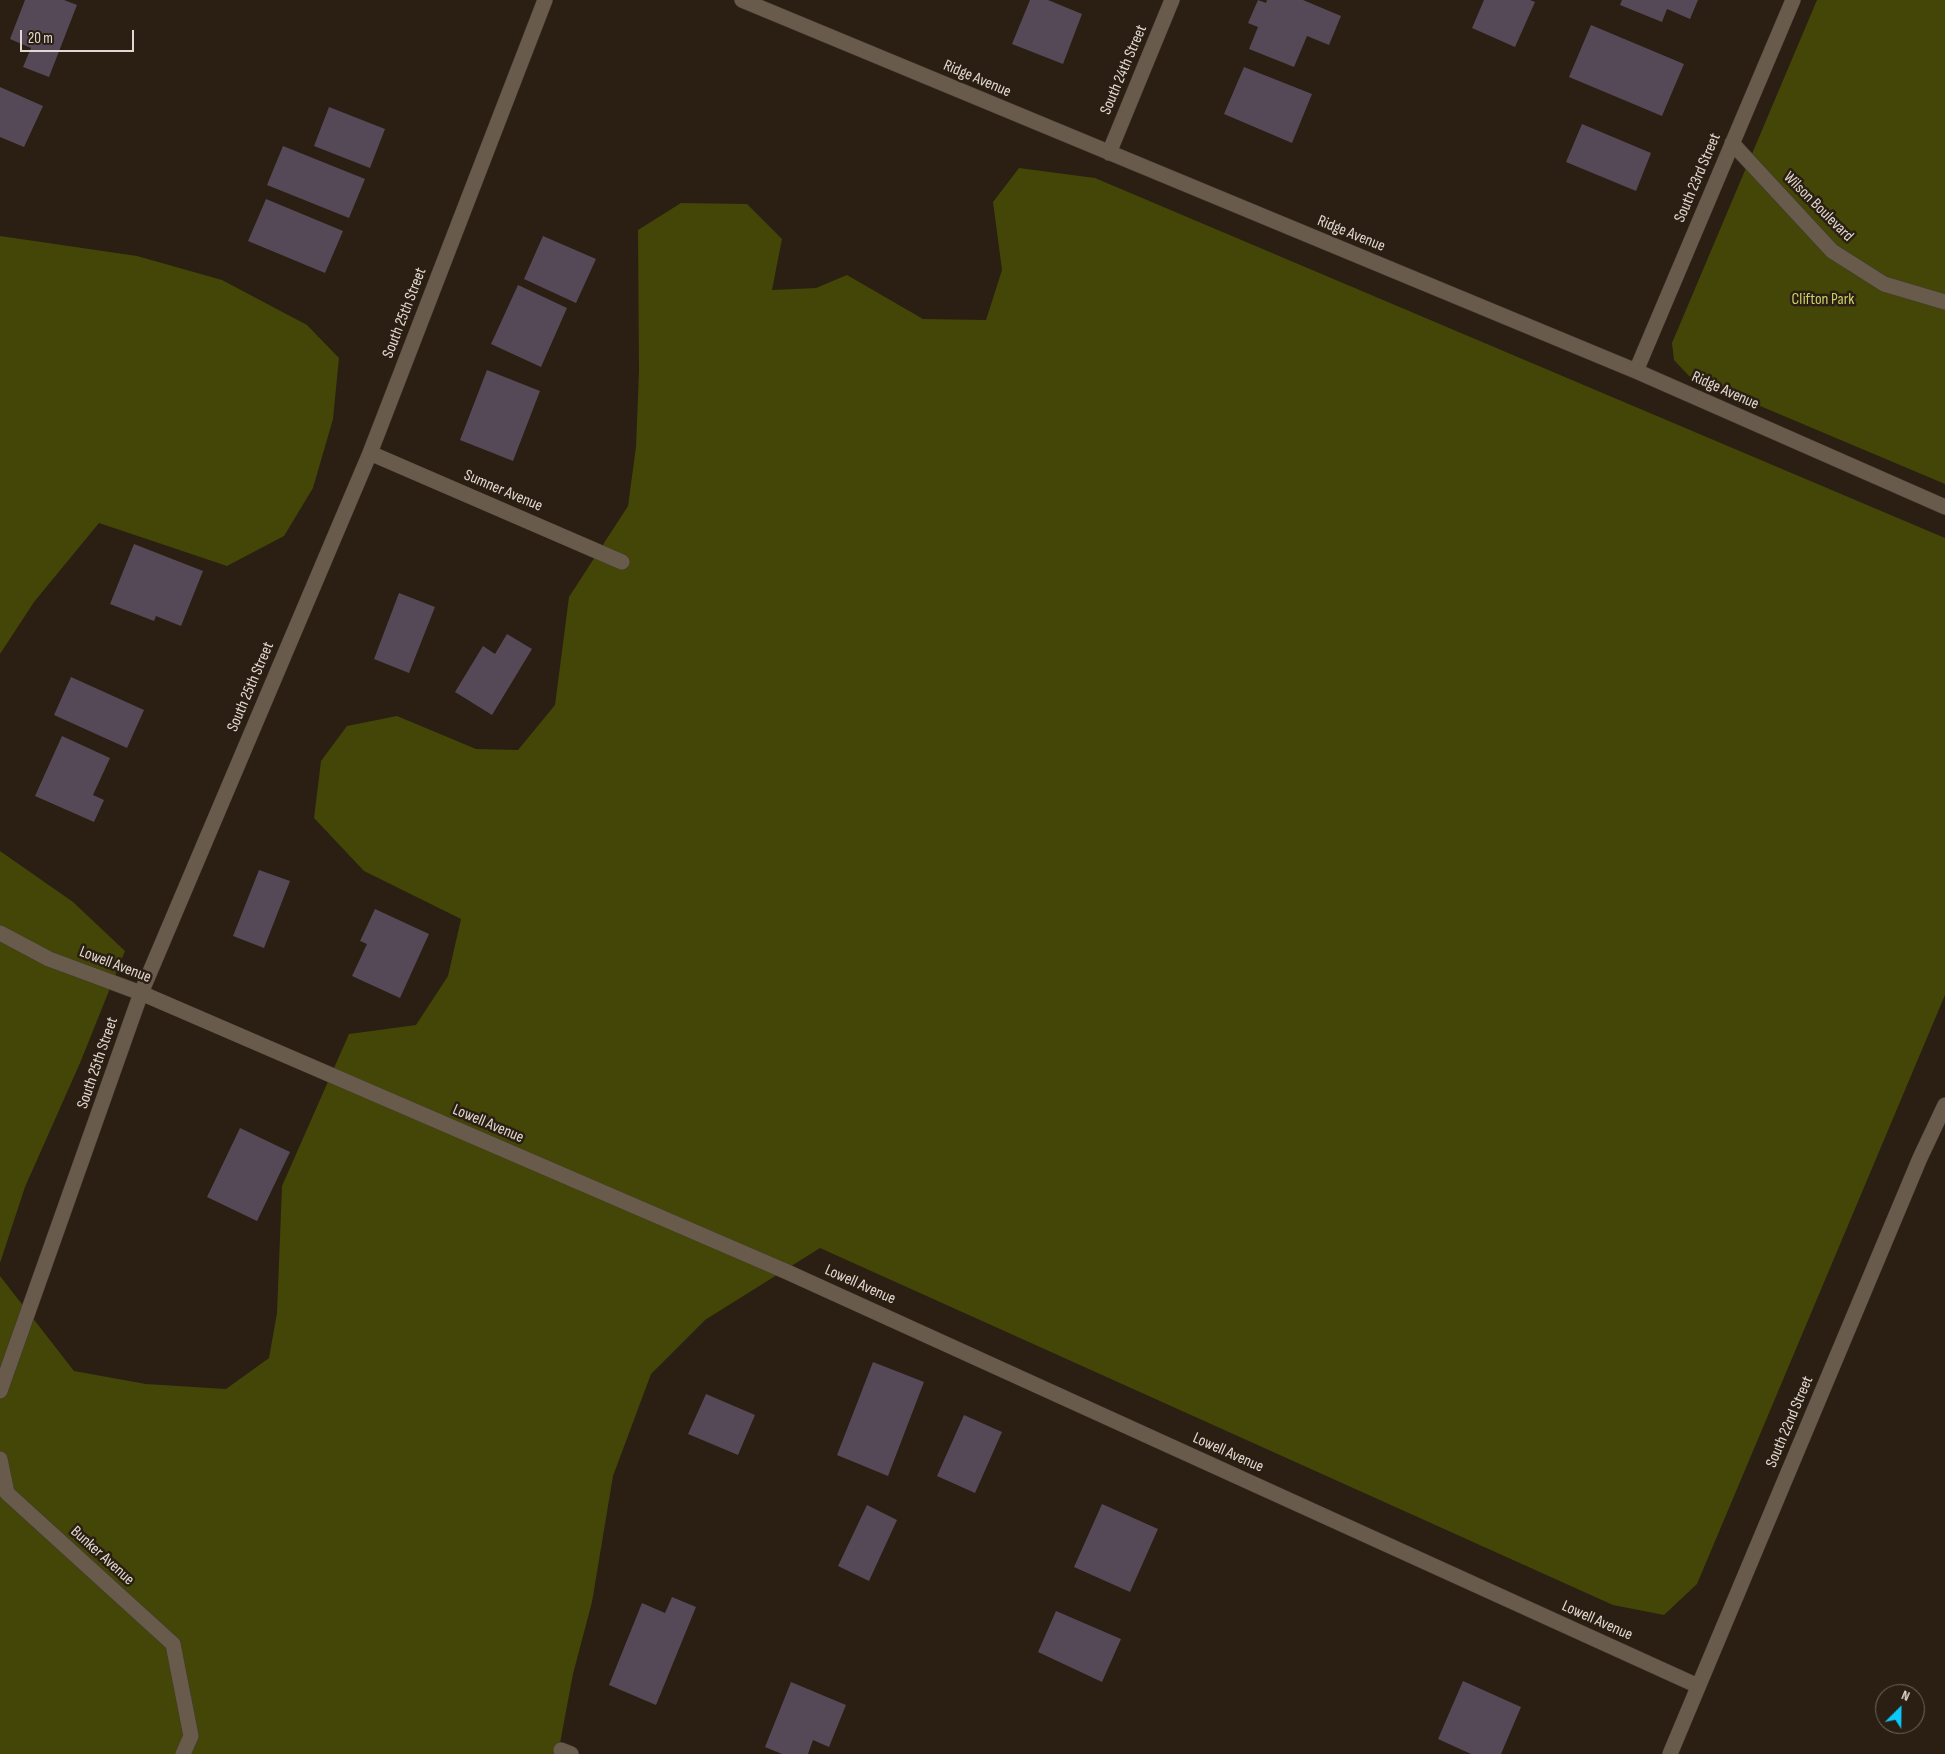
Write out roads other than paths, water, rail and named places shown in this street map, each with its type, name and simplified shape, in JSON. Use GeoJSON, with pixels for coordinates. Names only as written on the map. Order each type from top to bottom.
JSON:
{"type":"FeatureCollection","features":[{"type":"Feature","properties":{"kind":"street","name":"South 25th Street"},"geometry":{"type":"LineString","coordinates":[[0,1391],[141,993],[370,453],[545,0]]}},
{"type":"Feature","properties":{"kind":"street","name":"Ridge Avenue"},"geometry":{"type":"LineString","coordinates":[[742,0],[1636,371],[1945,507]]}},
{"type":"Feature","properties":{"kind":"street","name":"South 24th Street"},"geometry":{"type":"LineString","coordinates":[[1108,153],[1172,0]]}},
{"type":"Feature","properties":{"kind":"street","name":"South 23rd Street"},"geometry":{"type":"LineString","coordinates":[[1636,371],[1793,0]]}},
{"type":"Feature","properties":{"kind":"street","name":"Wilson Boulevard"},"geometry":{"type":"LineString","coordinates":[[1732,143],[1832,251],[1884,284],[1945,302]]}},
{"type":"Feature","properties":{"kind":"street","name":"Sumner Avenue"},"geometry":{"type":"LineString","coordinates":[[370,453],[622,562]]}},
{"type":"Feature","properties":{"kind":"street","name":"Lowell Avenue"},"geometry":{"type":"LineString","coordinates":[[0,933],[49,959],[141,993],[784,1270],[1698,1686]]}},
{"type":"Feature","properties":{"kind":"street","name":"South 22nd Street"},"geometry":{"type":"LineString","coordinates":[[1670,1754],[1920,1158],[1945,1105]]}},
{"type":"Feature","properties":{"kind":"street","name":"Bunker Avenue"},"geometry":{"type":"LineString","coordinates":[[0,1460],[7,1493],[173,1644],[191,1736],[183,1754]]}},
{"type":"Feature","properties":{"kind":"park label","name":"Clifton Park"},"geometry":{"type":"Point","coordinates":[1823,300]}}]}
